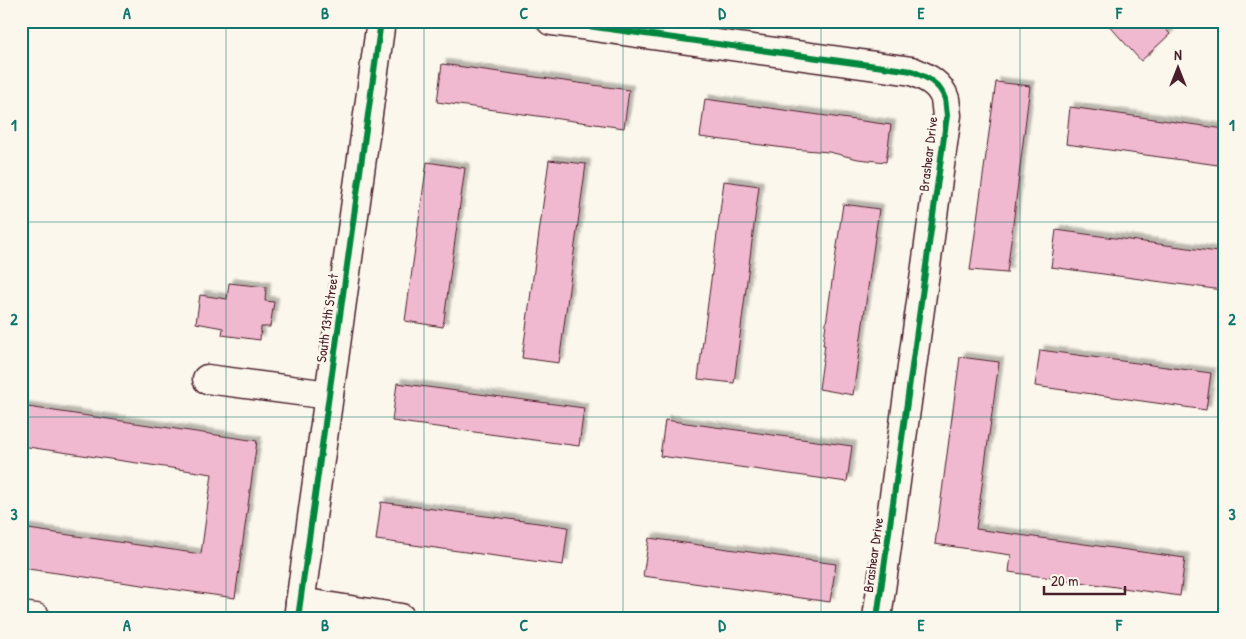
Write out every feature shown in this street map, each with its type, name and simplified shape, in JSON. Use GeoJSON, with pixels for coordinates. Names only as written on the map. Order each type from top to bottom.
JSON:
{"type":"FeatureCollection","features":[{"type":"Feature","properties":{"kind":"street","name":"South 13th Street"},"geometry":{"type":"LineString","coordinates":[[299,610],[381,21]]}},
{"type":"Feature","properties":{"kind":"street","name":"Brashear Drive"},"geometry":{"type":"LineString","coordinates":[[551,21],[912,71],[930,78],[945,98],[947,115],[877,618]]}},
{"type":"Feature","properties":{"kind":"street"},"geometry":{"type":"LineString","coordinates":[[207,379],[329,395]]}},
{"type":"Feature","properties":{"kind":"street"},"geometry":{"type":"LineString","coordinates":[[299,610],[401,618]]}},
{"type":"Feature","properties":{"kind":"street"},"geometry":{"type":"LineString","coordinates":[[21,616],[36,618]]}},
{"type":"Feature","properties":{"kind":"building"},"geometry":{"type":"Polygon","coordinates":[[[1105,21],[1158,21],[1170,34],[1141,61],[1105,21]]]}},
{"type":"Feature","properties":{"kind":"building"},"geometry":{"type":"Polygon","coordinates":[[[442,64],[629,90],[624,128],[437,102],[442,64]]]}},
{"type":"Feature","properties":{"kind":"building"},"geometry":{"type":"Polygon","coordinates":[[[996,82],[1030,86],[1007,273],[970,270],[996,82]]]}},
{"type":"Feature","properties":{"kind":"building"},"geometry":{"type":"Polygon","coordinates":[[[705,99],[891,125],[886,162],[858,159],[829,152],[700,137],[705,99]]]}},
{"type":"Feature","properties":{"kind":"building"},"geometry":{"type":"Polygon","coordinates":[[[1070,107],[1225,129],[1225,166],[1066,144],[1070,107]]]}},
{"type":"Feature","properties":{"kind":"building"},"geometry":{"type":"Polygon","coordinates":[[[549,160],[586,164],[559,363],[522,358],[549,160]]]}},
{"type":"Feature","properties":{"kind":"building"},"geometry":{"type":"Polygon","coordinates":[[[427,162],[465,168],[443,327],[405,321],[427,162]]]}},
{"type":"Feature","properties":{"kind":"building"},"geometry":{"type":"Polygon","coordinates":[[[724,181],[759,186],[734,383],[698,379],[724,181]]]}},
{"type":"Feature","properties":{"kind":"building"},"geometry":{"type":"Polygon","coordinates":[[[843,204],[879,209],[853,395],[819,389],[825,345],[823,345],[843,204]]]}},
{"type":"Feature","properties":{"kind":"building"},"geometry":{"type":"Polygon","coordinates":[[[1056,230],[1225,253],[1225,274],[1222,290],[1051,267],[1056,230]]]}},
{"type":"Feature","properties":{"kind":"building"},"geometry":{"type":"Polygon","coordinates":[[[229,283],[266,287],[265,301],[274,302],[270,327],[261,327],[260,340],[222,335],[223,328],[196,323],[200,295],[227,299],[229,283]]]}},
{"type":"Feature","properties":{"kind":"building"},"geometry":{"type":"Polygon","coordinates":[[[1040,350],[1211,373],[1206,410],[1035,386],[1040,350]]]}},
{"type":"Feature","properties":{"kind":"building"},"geometry":{"type":"Polygon","coordinates":[[[960,357],[999,362],[976,529],[1185,558],[1180,596],[1009,572],[1011,555],[935,544],[960,357]]]}},
{"type":"Feature","properties":{"kind":"building"},"geometry":{"type":"Polygon","coordinates":[[[397,383],[584,408],[579,446],[392,421],[397,383]]]}},
{"type":"Feature","properties":{"kind":"building"},"geometry":{"type":"Polygon","coordinates":[[[21,406],[257,441],[235,598],[21,568],[21,528],[201,554],[212,474],[21,446],[21,406]]]}},
{"type":"Feature","properties":{"kind":"building"},"geometry":{"type":"Polygon","coordinates":[[[665,420],[852,446],[847,482],[660,456],[665,420]]]}},
{"type":"Feature","properties":{"kind":"building"},"geometry":{"type":"Polygon","coordinates":[[[381,502],[568,527],[563,565],[376,540],[381,502]]]}},
{"type":"Feature","properties":{"kind":"building"},"geometry":{"type":"Polygon","coordinates":[[[649,538],[836,564],[830,602],[643,576],[649,538]]]}},
{"type":"Feature","properties":{"kind":"cycle path"},"geometry":{"type":"LineString","coordinates":[[298,618],[381,21]]}},
{"type":"Feature","properties":{"kind":"cycle path"},"geometry":{"type":"LineString","coordinates":[[551,21],[912,71],[932,81],[943,93],[947,115],[877,618]]}}]}
